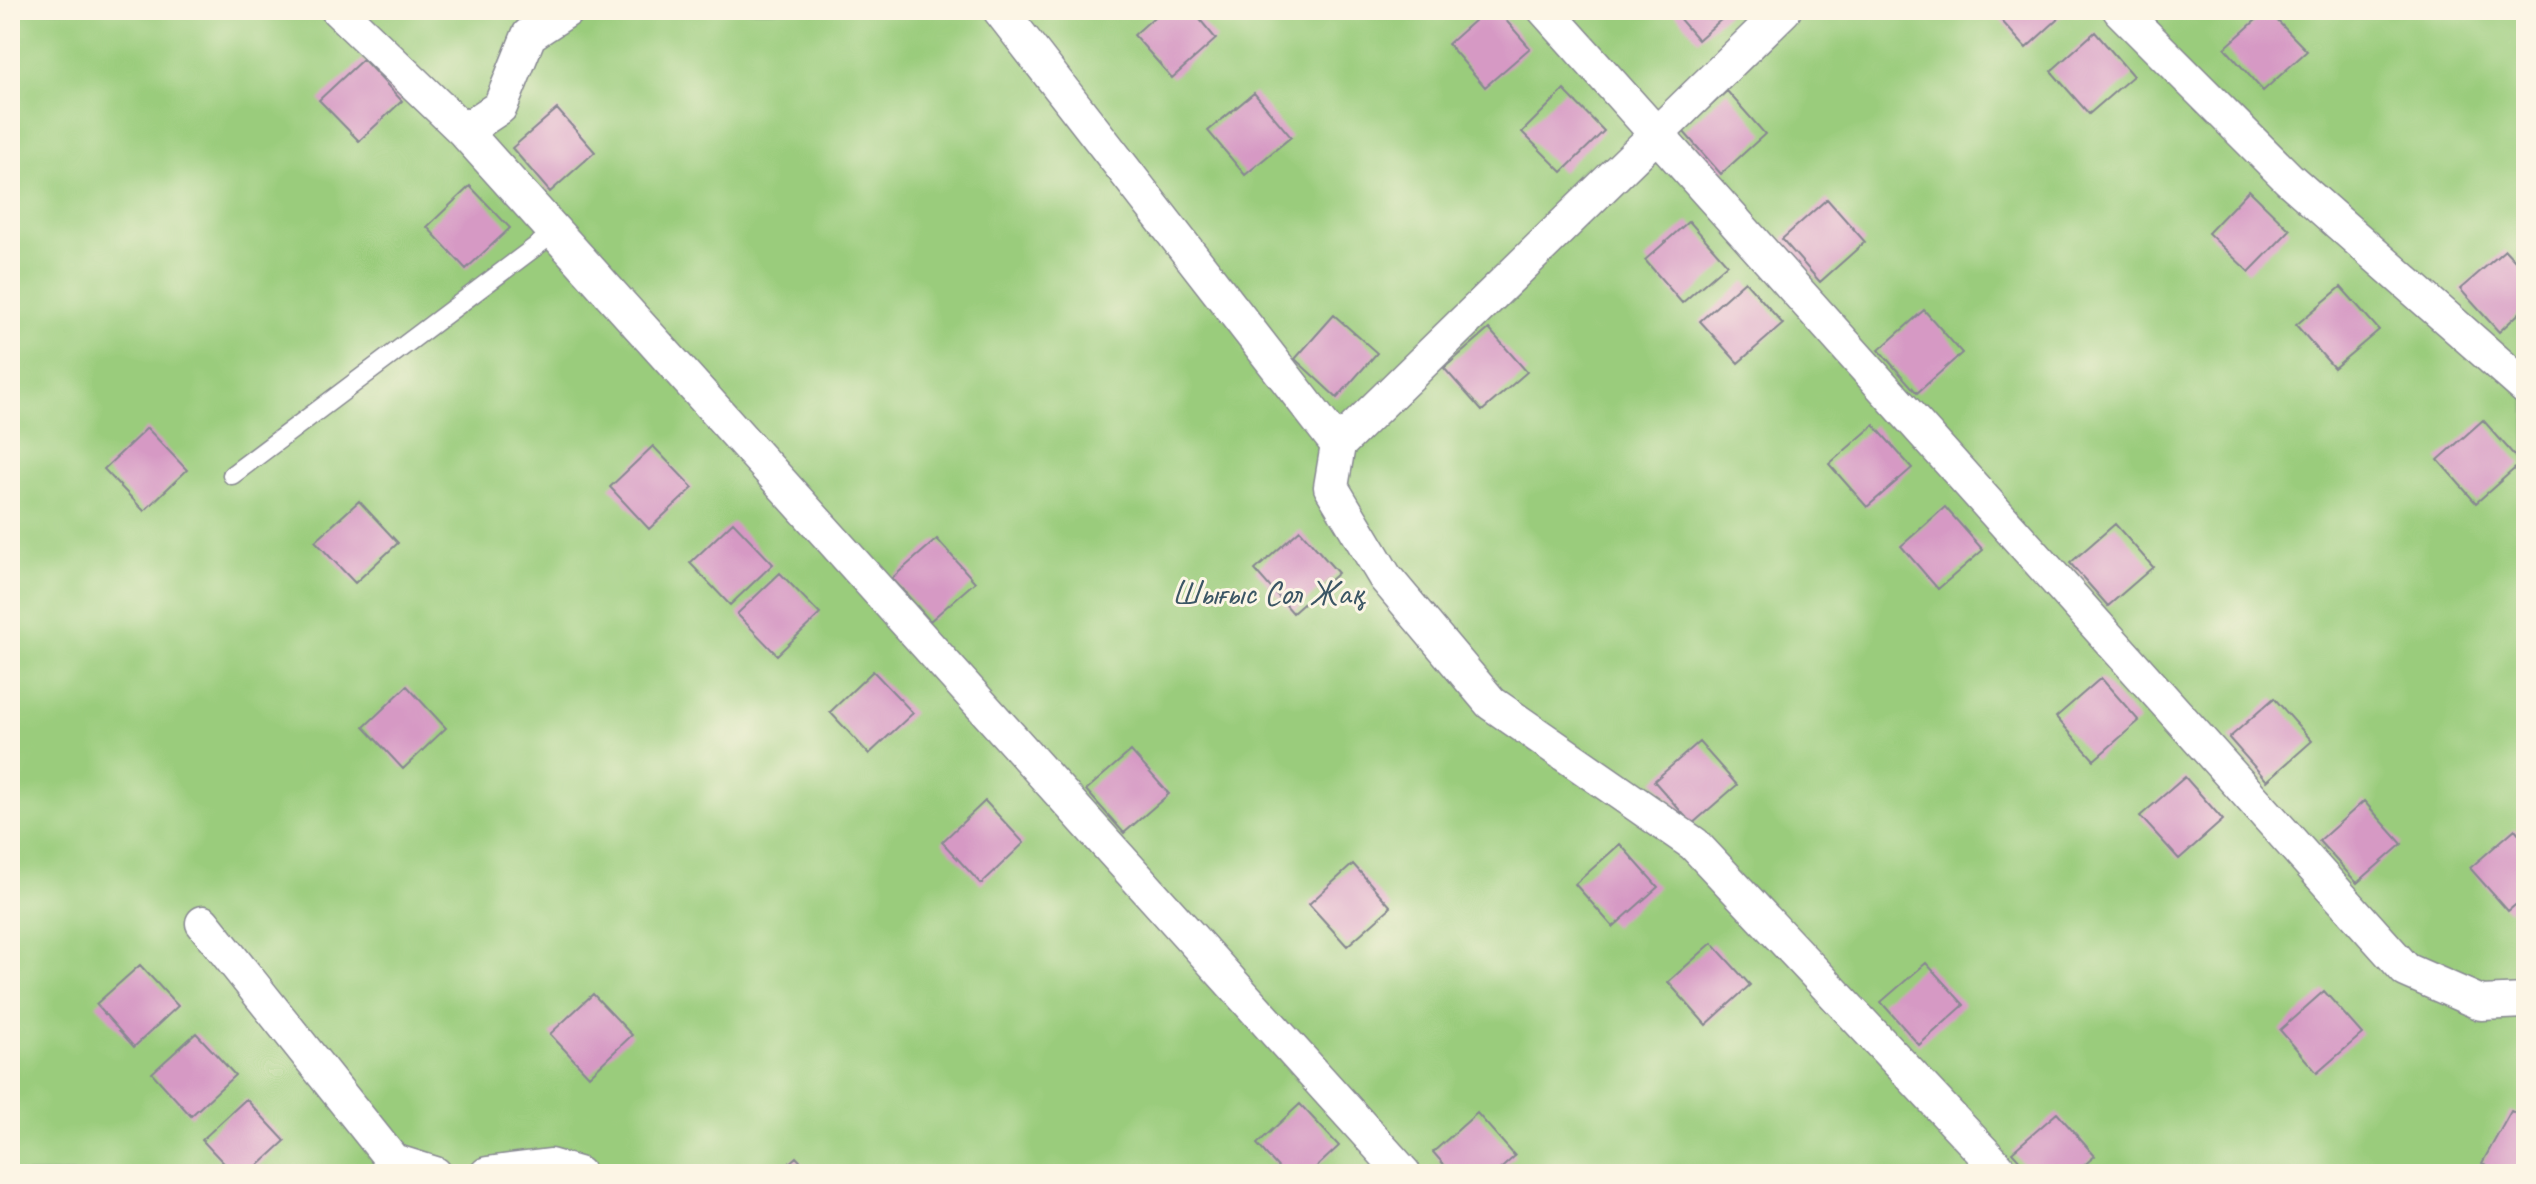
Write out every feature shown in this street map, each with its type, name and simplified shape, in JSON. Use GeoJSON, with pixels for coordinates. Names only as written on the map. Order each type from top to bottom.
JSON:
{"type":"FeatureCollection","features":[{"type":"Feature","properties":{"kind":"street"},"geometry":{"type":"LineString","coordinates":[[338,10],[464,131],[1404,1174]]}},
{"type":"Feature","properties":{"kind":"street"},"geometry":{"type":"LineString","coordinates":[[464,131],[500,107],[529,35],[567,10]]}},
{"type":"Feature","properties":{"kind":"street"},"geometry":{"type":"LineString","coordinates":[[1000,10],[1338,445]]}},
{"type":"Feature","properties":{"kind":"street"},"geometry":{"type":"LineString","coordinates":[[1545,10],[2406,970],[2481,1003],[2526,1001]]}},
{"type":"Feature","properties":{"kind":"street"},"geometry":{"type":"LineString","coordinates":[[1784,10],[1338,445],[1331,487],[1385,577],[1491,703],[1694,844],[1998,1168],[1998,1174]]}},
{"type":"Feature","properties":{"kind":"street"},"geometry":{"type":"LineString","coordinates":[[2120,10],[2289,179],[2526,388]]}},
{"type":"Feature","properties":{"kind":"street"},"geometry":{"type":"LineString","coordinates":[[203,923],[393,1161],[435,1174]]}},
{"type":"Feature","properties":{"kind":"street"},"geometry":{"type":"LineString","coordinates":[[487,1174],[550,1166],[578,1174]]}},
{"type":"Feature","properties":{"kind":"lane"},"geometry":{"type":"LineString","coordinates":[[232,475],[555,232]]}},
{"type":"Feature","properties":{"kind":"green space","name":"Шығыс Сол Жақ"},"geometry":{"type":"Polygon","coordinates":[[[10,10],[2526,10],[2526,1174],[10,1174],[10,10]]]}},
{"type":"Feature","properties":{"kind":"building"},"geometry":{"type":"Polygon","coordinates":[[[1162,10],[1192,10],[1216,39],[1172,78],[1134,35],[1162,10]]]}},
{"type":"Feature","properties":{"kind":"building"},"geometry":{"type":"Polygon","coordinates":[[[1486,10],[1497,10],[1530,48],[1485,87],[1448,44],[1486,10]]]}},
{"type":"Feature","properties":{"kind":"building"},"geometry":{"type":"Polygon","coordinates":[[[1672,10],[1732,10],[1698,40],[1672,10]]]}},
{"type":"Feature","properties":{"kind":"building"},"geometry":{"type":"Polygon","coordinates":[[[1992,10],[2068,10],[2026,48],[1992,10]]]}},
{"type":"Feature","properties":{"kind":"building"},"geometry":{"type":"Polygon","coordinates":[[[2267,10],[2307,51],[2263,91],[2225,48],[2267,10]]]}},
{"type":"Feature","properties":{"kind":"building"},"geometry":{"type":"Polygon","coordinates":[[[2095,32],[2133,76],[2089,114],[2051,71],[2095,32]]]}},
{"type":"Feature","properties":{"kind":"building"},"geometry":{"type":"Polygon","coordinates":[[[363,59],[402,101],[359,141],[319,100],[363,59]]]}},
{"type":"Feature","properties":{"kind":"building"},"geometry":{"type":"Polygon","coordinates":[[[1564,90],[1604,131],[1562,172],[1522,132],[1564,90]]]}},
{"type":"Feature","properties":{"kind":"building"},"geometry":{"type":"Polygon","coordinates":[[[1727,91],[1765,134],[1721,174],[1683,131],[1727,91]]]}},
{"type":"Feature","properties":{"kind":"building"},"geometry":{"type":"Polygon","coordinates":[[[1254,93],[1291,137],[1245,175],[1208,131],[1254,93]]]}},
{"type":"Feature","properties":{"kind":"building"},"geometry":{"type":"Polygon","coordinates":[[[557,109],[595,152],[550,192],[512,148],[557,109]]]}},
{"type":"Feature","properties":{"kind":"building"},"geometry":{"type":"Polygon","coordinates":[[[470,186],[510,228],[466,269],[427,227],[470,186]]]}},
{"type":"Feature","properties":{"kind":"building"},"geometry":{"type":"Polygon","coordinates":[[[2249,190],[2290,230],[2249,272],[2208,233],[2249,190]]]}},
{"type":"Feature","properties":{"kind":"building"},"geometry":{"type":"Polygon","coordinates":[[[1827,199],[1865,242],[1820,282],[1782,239],[1827,199]]]}},
{"type":"Feature","properties":{"kind":"building"},"geometry":{"type":"Polygon","coordinates":[[[1689,221],[1727,264],[1682,303],[1645,260],[1689,221]]]}},
{"type":"Feature","properties":{"kind":"building"},"geometry":{"type":"Polygon","coordinates":[[[2505,250],[2526,273],[2526,307],[2499,332],[2460,289],[2505,250]]]}},
{"type":"Feature","properties":{"kind":"building"},"geometry":{"type":"Polygon","coordinates":[[[1745,281],[1783,324],[1738,363],[1700,321],[1745,281]]]}},
{"type":"Feature","properties":{"kind":"building"},"geometry":{"type":"Polygon","coordinates":[[[2341,287],[2379,330],[2334,368],[2296,325],[2341,287]]]}},
{"type":"Feature","properties":{"kind":"building"},"geometry":{"type":"Polygon","coordinates":[[[1924,310],[1962,353],[1917,393],[1879,350],[1924,310]]]}},
{"type":"Feature","properties":{"kind":"building"},"geometry":{"type":"Polygon","coordinates":[[[1334,315],[1377,353],[1337,398],[1295,359],[1334,315]]]}},
{"type":"Feature","properties":{"kind":"building"},"geometry":{"type":"Polygon","coordinates":[[[1489,329],[1527,372],[1482,411],[1444,368],[1489,329]]]}},
{"type":"Feature","properties":{"kind":"building"},"geometry":{"type":"Polygon","coordinates":[[[2483,420],[2521,463],[2476,503],[2438,460],[2483,420]]]}},
{"type":"Feature","properties":{"kind":"building"},"geometry":{"type":"Polygon","coordinates":[[[1874,425],[1912,468],[1867,507],[1829,464],[1874,425]]]}},
{"type":"Feature","properties":{"kind":"building"},"geometry":{"type":"Polygon","coordinates":[[[147,428],[187,470],[144,511],[104,469],[147,428]]]}},
{"type":"Feature","properties":{"kind":"building"},"geometry":{"type":"Polygon","coordinates":[[[653,446],[693,488],[649,529],[610,487],[653,446]]]}},
{"type":"Feature","properties":{"kind":"building"},"geometry":{"type":"Polygon","coordinates":[[[359,501],[398,543],[355,583],[315,541],[359,501]]]}},
{"type":"Feature","properties":{"kind":"building"},"geometry":{"type":"Polygon","coordinates":[[[1945,507],[1983,550],[1938,589],[1901,546],[1945,507]]]}},
{"type":"Feature","properties":{"kind":"building"},"geometry":{"type":"Polygon","coordinates":[[[733,522],[773,564],[730,605],[690,563],[733,522]]]}},
{"type":"Feature","properties":{"kind":"building"},"geometry":{"type":"Polygon","coordinates":[[[2115,524],[2153,567],[2108,606],[2070,563],[2115,524]]]}},
{"type":"Feature","properties":{"kind":"building"},"geometry":{"type":"Polygon","coordinates":[[[1300,530],[1338,573],[1293,613],[1255,570],[1300,530]]]}},
{"type":"Feature","properties":{"kind":"building"},"geometry":{"type":"Polygon","coordinates":[[[937,539],[975,582],[930,621],[892,578],[937,539]]]}},
{"type":"Feature","properties":{"kind":"building"},"geometry":{"type":"Polygon","coordinates":[[[780,573],[820,614],[777,655],[737,614],[780,573]]]}},
{"type":"Feature","properties":{"kind":"building"},"geometry":{"type":"Polygon","coordinates":[[[873,671],[913,713],[869,754],[830,712],[873,671]]]}},
{"type":"Feature","properties":{"kind":"building"},"geometry":{"type":"Polygon","coordinates":[[[2101,678],[2139,721],[2094,760],[2056,717],[2101,678]]]}},
{"type":"Feature","properties":{"kind":"building"},"geometry":{"type":"Polygon","coordinates":[[[407,686],[446,728],[403,769],[364,727],[407,686]]]}},
{"type":"Feature","properties":{"kind":"building"},"geometry":{"type":"Polygon","coordinates":[[[2274,698],[2312,741],[2267,781],[2229,738],[2274,698]]]}},
{"type":"Feature","properties":{"kind":"building"},"geometry":{"type":"Polygon","coordinates":[[[1699,742],[1737,785],[1692,824],[1654,781],[1699,742]]]}},
{"type":"Feature","properties":{"kind":"building"},"geometry":{"type":"Polygon","coordinates":[[[1131,751],[1169,794],[1124,833],[1086,790],[1131,751]]]}},
{"type":"Feature","properties":{"kind":"building"},"geometry":{"type":"Polygon","coordinates":[[[2185,777],[2223,820],[2179,859],[2140,816],[2185,777]]]}},
{"type":"Feature","properties":{"kind":"building"},"geometry":{"type":"Polygon","coordinates":[[[985,801],[1024,843],[981,884],[942,842],[985,801]]]}},
{"type":"Feature","properties":{"kind":"building"},"geometry":{"type":"Polygon","coordinates":[[[2364,801],[2402,844],[2357,883],[2319,841],[2364,801]]]}},
{"type":"Feature","properties":{"kind":"building"},"geometry":{"type":"Polygon","coordinates":[[[2515,829],[2526,842],[2526,896],[2508,911],[2470,868],[2515,829]]]}},
{"type":"Feature","properties":{"kind":"building"},"geometry":{"type":"Polygon","coordinates":[[[1620,844],[1658,887],[1613,927],[1575,884],[1620,844]]]}},
{"type":"Feature","properties":{"kind":"building"},"geometry":{"type":"Polygon","coordinates":[[[1353,864],[1391,907],[1347,946],[1309,904],[1353,864]]]}},
{"type":"Feature","properties":{"kind":"building"},"geometry":{"type":"Polygon","coordinates":[[[1712,943],[1750,985],[1706,1025],[1668,982],[1712,943]]]}},
{"type":"Feature","properties":{"kind":"building"},"geometry":{"type":"Polygon","coordinates":[[[1926,963],[1964,1005],[1919,1045],[1881,1002],[1926,963]]]}},
{"type":"Feature","properties":{"kind":"building"},"geometry":{"type":"Polygon","coordinates":[[[140,965],[178,1006],[134,1047],[96,1004],[140,965]]]}},
{"type":"Feature","properties":{"kind":"building"},"geometry":{"type":"Polygon","coordinates":[[[2324,991],[2362,1034],[2317,1073],[2280,1030],[2324,991]]]}},
{"type":"Feature","properties":{"kind":"building"},"geometry":{"type":"Polygon","coordinates":[[[593,994],[632,1035],[589,1076],[550,1034],[593,994]]]}},
{"type":"Feature","properties":{"kind":"building"},"geometry":{"type":"Polygon","coordinates":[[[196,1033],[235,1075],[191,1116],[152,1073],[196,1033]]]}},
{"type":"Feature","properties":{"kind":"building"},"geometry":{"type":"Polygon","coordinates":[[[246,1099],[285,1141],[249,1174],[234,1174],[202,1140],[246,1099]]]}},
{"type":"Feature","properties":{"kind":"building"},"geometry":{"type":"Polygon","coordinates":[[[1300,1104],[1339,1146],[1309,1174],[1284,1174],[1257,1144],[1300,1104]]]}},
{"type":"Feature","properties":{"kind":"building"},"geometry":{"type":"Polygon","coordinates":[[[2511,1111],[2526,1119],[2526,1174],[2503,1174],[2482,1163],[2511,1111]]]}},
{"type":"Feature","properties":{"kind":"building"},"geometry":{"type":"Polygon","coordinates":[[[1477,1113],[1515,1156],[1495,1174],[1452,1174],[1433,1152],[1477,1113]]]}},
{"type":"Feature","properties":{"kind":"building"},"geometry":{"type":"Polygon","coordinates":[[[2057,1113],[2095,1156],[2074,1174],[2032,1174],[2012,1152],[2057,1113]]]}},
{"type":"Feature","properties":{"kind":"building"},"geometry":{"type":"Polygon","coordinates":[[[796,1157],[812,1174],[777,1174],[796,1157]]]}}]}
